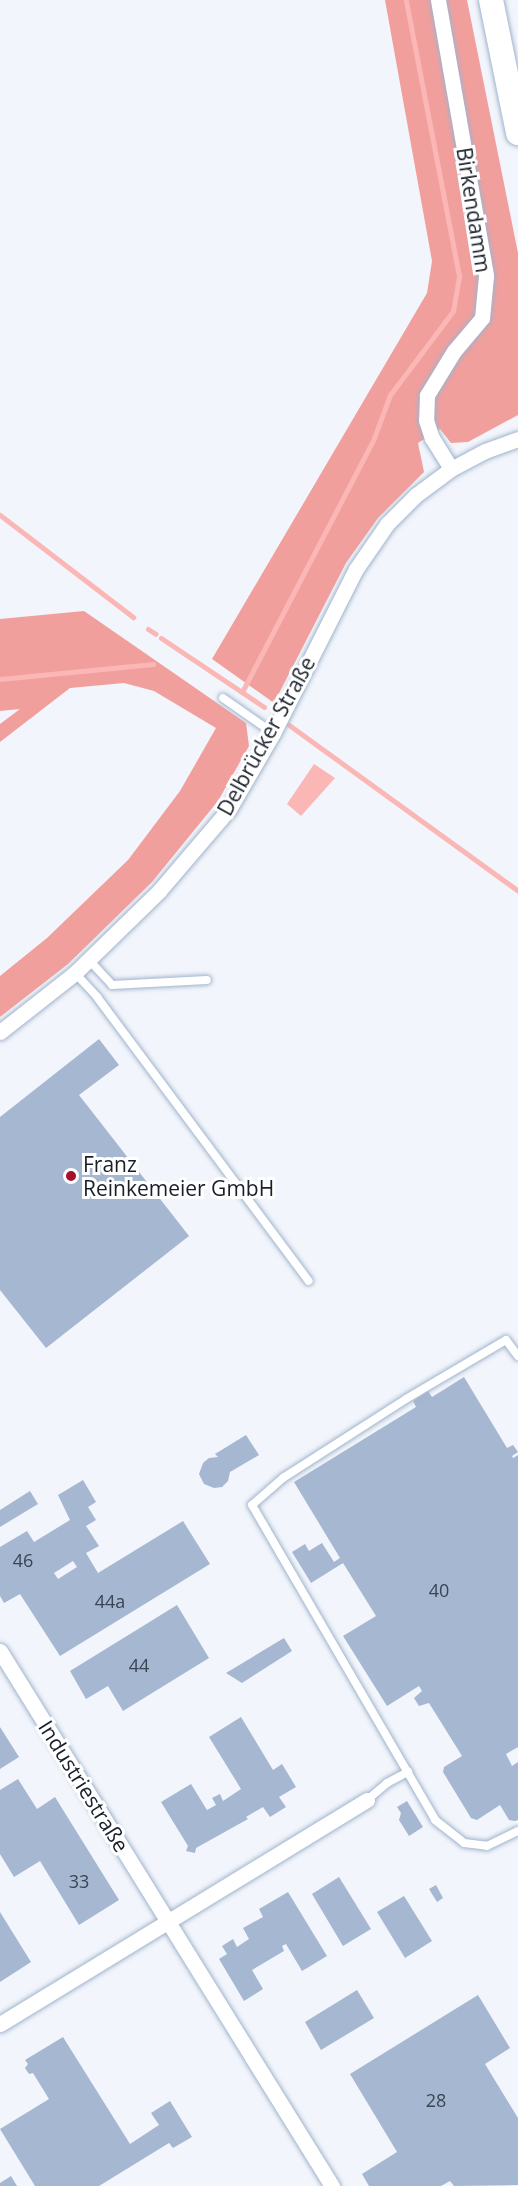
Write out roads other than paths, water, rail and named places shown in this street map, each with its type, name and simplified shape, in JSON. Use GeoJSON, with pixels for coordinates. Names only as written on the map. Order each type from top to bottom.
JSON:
{"type":"FeatureCollection","features":[{"type":"Feature","properties":{"kind":"main road"},"geometry":{"type":"LineString","coordinates":[[491,0],[518,133]]}},
{"type":"Feature","properties":{"kind":"street","name":"Birkendamm"},"geometry":{"type":"LineString","coordinates":[[438,0],[486,276],[482,318],[454,351],[427,395],[426,420],[432,438],[451,469]]}},
{"type":"Feature","properties":{"kind":"street","name":"Delbrücker Straße"},"geometry":{"type":"LineString","coordinates":[[0,1032],[89,960],[159,891],[229,809],[273,733],[356,569],[387,524],[416,495],[451,469],[485,451],[518,440]]}},
{"type":"Feature","properties":{"kind":"street","name":"Industriestraße"},"geometry":{"type":"LineString","coordinates":[[0,1651],[332,2186]]}},
{"type":"Feature","properties":{"kind":"street"},"geometry":{"type":"LineString","coordinates":[[0,2024],[367,1800]]}},
{"type":"Feature","properties":{"kind":"lane"},"geometry":{"type":"LineString","coordinates":[[223,698],[273,733]]}},
{"type":"Feature","properties":{"kind":"lane"},"geometry":{"type":"LineString","coordinates":[[89,960],[111,985],[207,981]]}},
{"type":"Feature","properties":{"kind":"lane"},"geometry":{"type":"LineString","coordinates":[[75,973],[98,997],[309,1281]]}},
{"type":"Feature","properties":{"kind":"lane"},"geometry":{"type":"LineString","coordinates":[[518,1356],[506,1340],[283,1478],[252,1505],[435,1820],[464,1843],[487,1846],[518,1831]]}},
{"type":"Feature","properties":{"kind":"lane"},"geometry":{"type":"LineString","coordinates":[[367,1800],[387,1783],[408,1773]]}},
{"type":"Feature","properties":{"kind":"waterway"},"geometry":{"type":"LineString","coordinates":[[242,692],[374,438],[390,395],[453,311],[459,276],[406,0]]}},
{"type":"Feature","properties":{"kind":"waterway"},"geometry":{"type":"LineString","coordinates":[[0,515],[133,617]]}},
{"type":"Feature","properties":{"kind":"waterway"},"geometry":{"type":"LineString","coordinates":[[148,629],[156,634]]}},
{"type":"Feature","properties":{"kind":"waterway"},"geometry":{"type":"LineString","coordinates":[[161,638],[264,707]]}},
{"type":"Feature","properties":{"kind":"waterway"},"geometry":{"type":"LineString","coordinates":[[0,679],[153,664]]}},
{"type":"Feature","properties":{"kind":"waterway"},"geometry":{"type":"LineString","coordinates":[[289,725],[518,891]]}},
{"type":"Feature","properties":{"kind":"place","name":"Franz Reinkemeier GmbH"},"geometry":{"type":"Point","coordinates":[71,1176]}}]}
